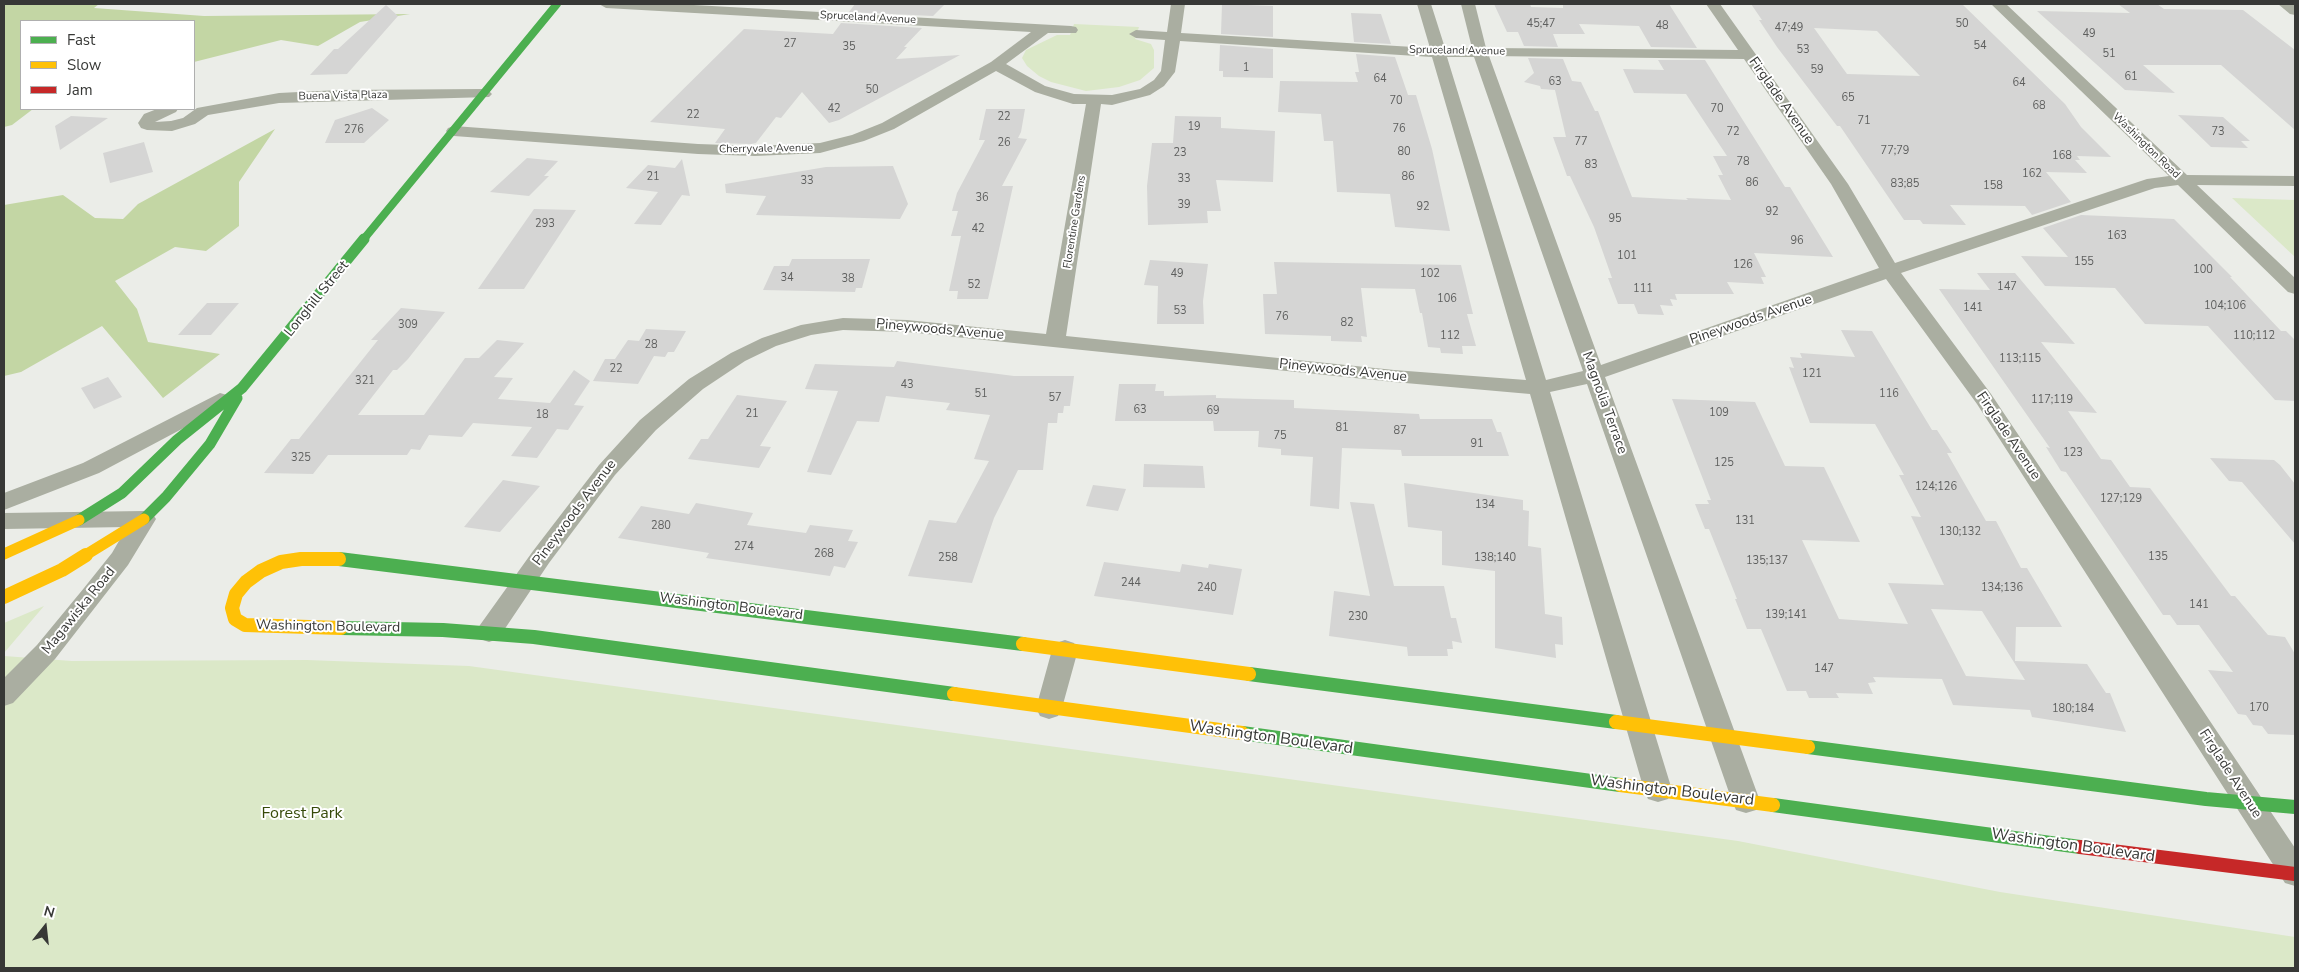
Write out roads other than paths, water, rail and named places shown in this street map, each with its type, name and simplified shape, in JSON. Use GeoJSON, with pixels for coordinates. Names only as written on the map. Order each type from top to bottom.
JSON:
{"type":"FeatureCollection","features":[{"type":"Feature","properties":{"kind":"main road","name":"Longhill Street"},"geometry":{"type":"LineString","coordinates":[[242,388],[558,4]]}},
{"type":"Feature","properties":{"kind":"main road"},"geometry":{"type":"LineString","coordinates":[[4,597],[62,570],[144,519],[166,498],[210,444],[242,388]]}},
{"type":"Feature","properties":{"kind":"main road"},"geometry":{"type":"LineString","coordinates":[[4,554],[78,520],[107,503],[131,486],[183,435],[242,388]]}},
{"type":"Feature","properties":{"kind":"main road","name":"Washington Boulevard"},"geometry":{"type":"LineString","coordinates":[[2295,807],[2250,804],[1065,650],[328,558],[281,562],[261,571],[246,582],[236,594],[232,608],[235,619],[245,625],[489,632],[2161,858],[2295,874]]}},
{"type":"Feature","properties":{"kind":"street","name":"Spruceland Avenue"},"geometry":{"type":"LineString","coordinates":[[606,4],[1071,30]]}},
{"type":"Feature","properties":{"kind":"street"},"geometry":{"type":"LineString","coordinates":[[996,65],[1047,92],[1073,99],[1094,101],[1130,97],[1145,92],[1159,83],[1168,72],[1178,4]]}},
{"type":"Feature","properties":{"kind":"street"},"geometry":{"type":"LineString","coordinates":[[1424,4],[1658,790]]}},
{"type":"Feature","properties":{"kind":"street","name":"Magnolia Terrace"},"geometry":{"type":"LineString","coordinates":[[1468,4],[1480,52],[1746,801]]}},
{"type":"Feature","properties":{"kind":"street","name":"Firglade Avenue"},"geometry":{"type":"LineString","coordinates":[[1713,4],[1840,184],[1890,271],[1984,399],[2295,874]]}},
{"type":"Feature","properties":{"kind":"street","name":"Washington Road"},"geometry":{"type":"LineString","coordinates":[[1998,4],[2295,288]]}},
{"type":"Feature","properties":{"kind":"street"},"geometry":{"type":"LineString","coordinates":[[2285,4],[2295,11]]}},
{"type":"Feature","properties":{"kind":"street","name":"Cherryvale Avenue"},"geometry":{"type":"LineString","coordinates":[[454,131],[698,149],[755,151],[820,148],[858,138],[888,126],[996,65],[1046,28]]}},
{"type":"Feature","properties":{"kind":"street","name":"Spruceland Avenue"},"geometry":{"type":"LineString","coordinates":[[1136,34],[1440,53],[1749,55]]}},
{"type":"Feature","properties":{"kind":"street","name":"Buena Vista Plaza"},"geometry":{"type":"LineString","coordinates":[[168,110],[150,117],[146,123],[147,125],[158,127],[179,125],[194,118],[198,109],[319,95],[484,94]]}},
{"type":"Feature","properties":{"kind":"street","name":"Florentine Gardens"},"geometry":{"type":"LineString","coordinates":[[1055,342],[1094,101]]}},
{"type":"Feature","properties":{"kind":"street","name":"Pineywoods Avenue"},"geometry":{"type":"LineString","coordinates":[[489,632],[524,581],[607,470],[635,438],[696,384],[738,357],[763,344],[808,329],[865,324],[960,330],[1055,342],[1394,376],[1538,388],[1556,386],[1593,374],[1890,271],[2153,183],[2182,180],[2295,181]]}},
{"type":"Feature","properties":{"kind":"street","name":"Longhill Street"},"geometry":{"type":"LineString","coordinates":[[4,502],[91,468],[242,388]]}},
{"type":"Feature","properties":{"kind":"street"},"geometry":{"type":"LineString","coordinates":[[4,520],[144,519]]}},
{"type":"Feature","properties":{"kind":"street","name":"Magawiska Road"},"geometry":{"type":"LineString","coordinates":[[4,695],[57,639],[98,589],[120,560],[144,519]]}},
{"type":"Feature","properties":{"kind":"street"},"geometry":{"type":"LineString","coordinates":[[1049,708],[1065,650]]}},
{"type":"Feature","properties":{"kind":"park label","name":"Forest Park"},"geometry":{"type":"Point","coordinates":[302,814]}}]}
